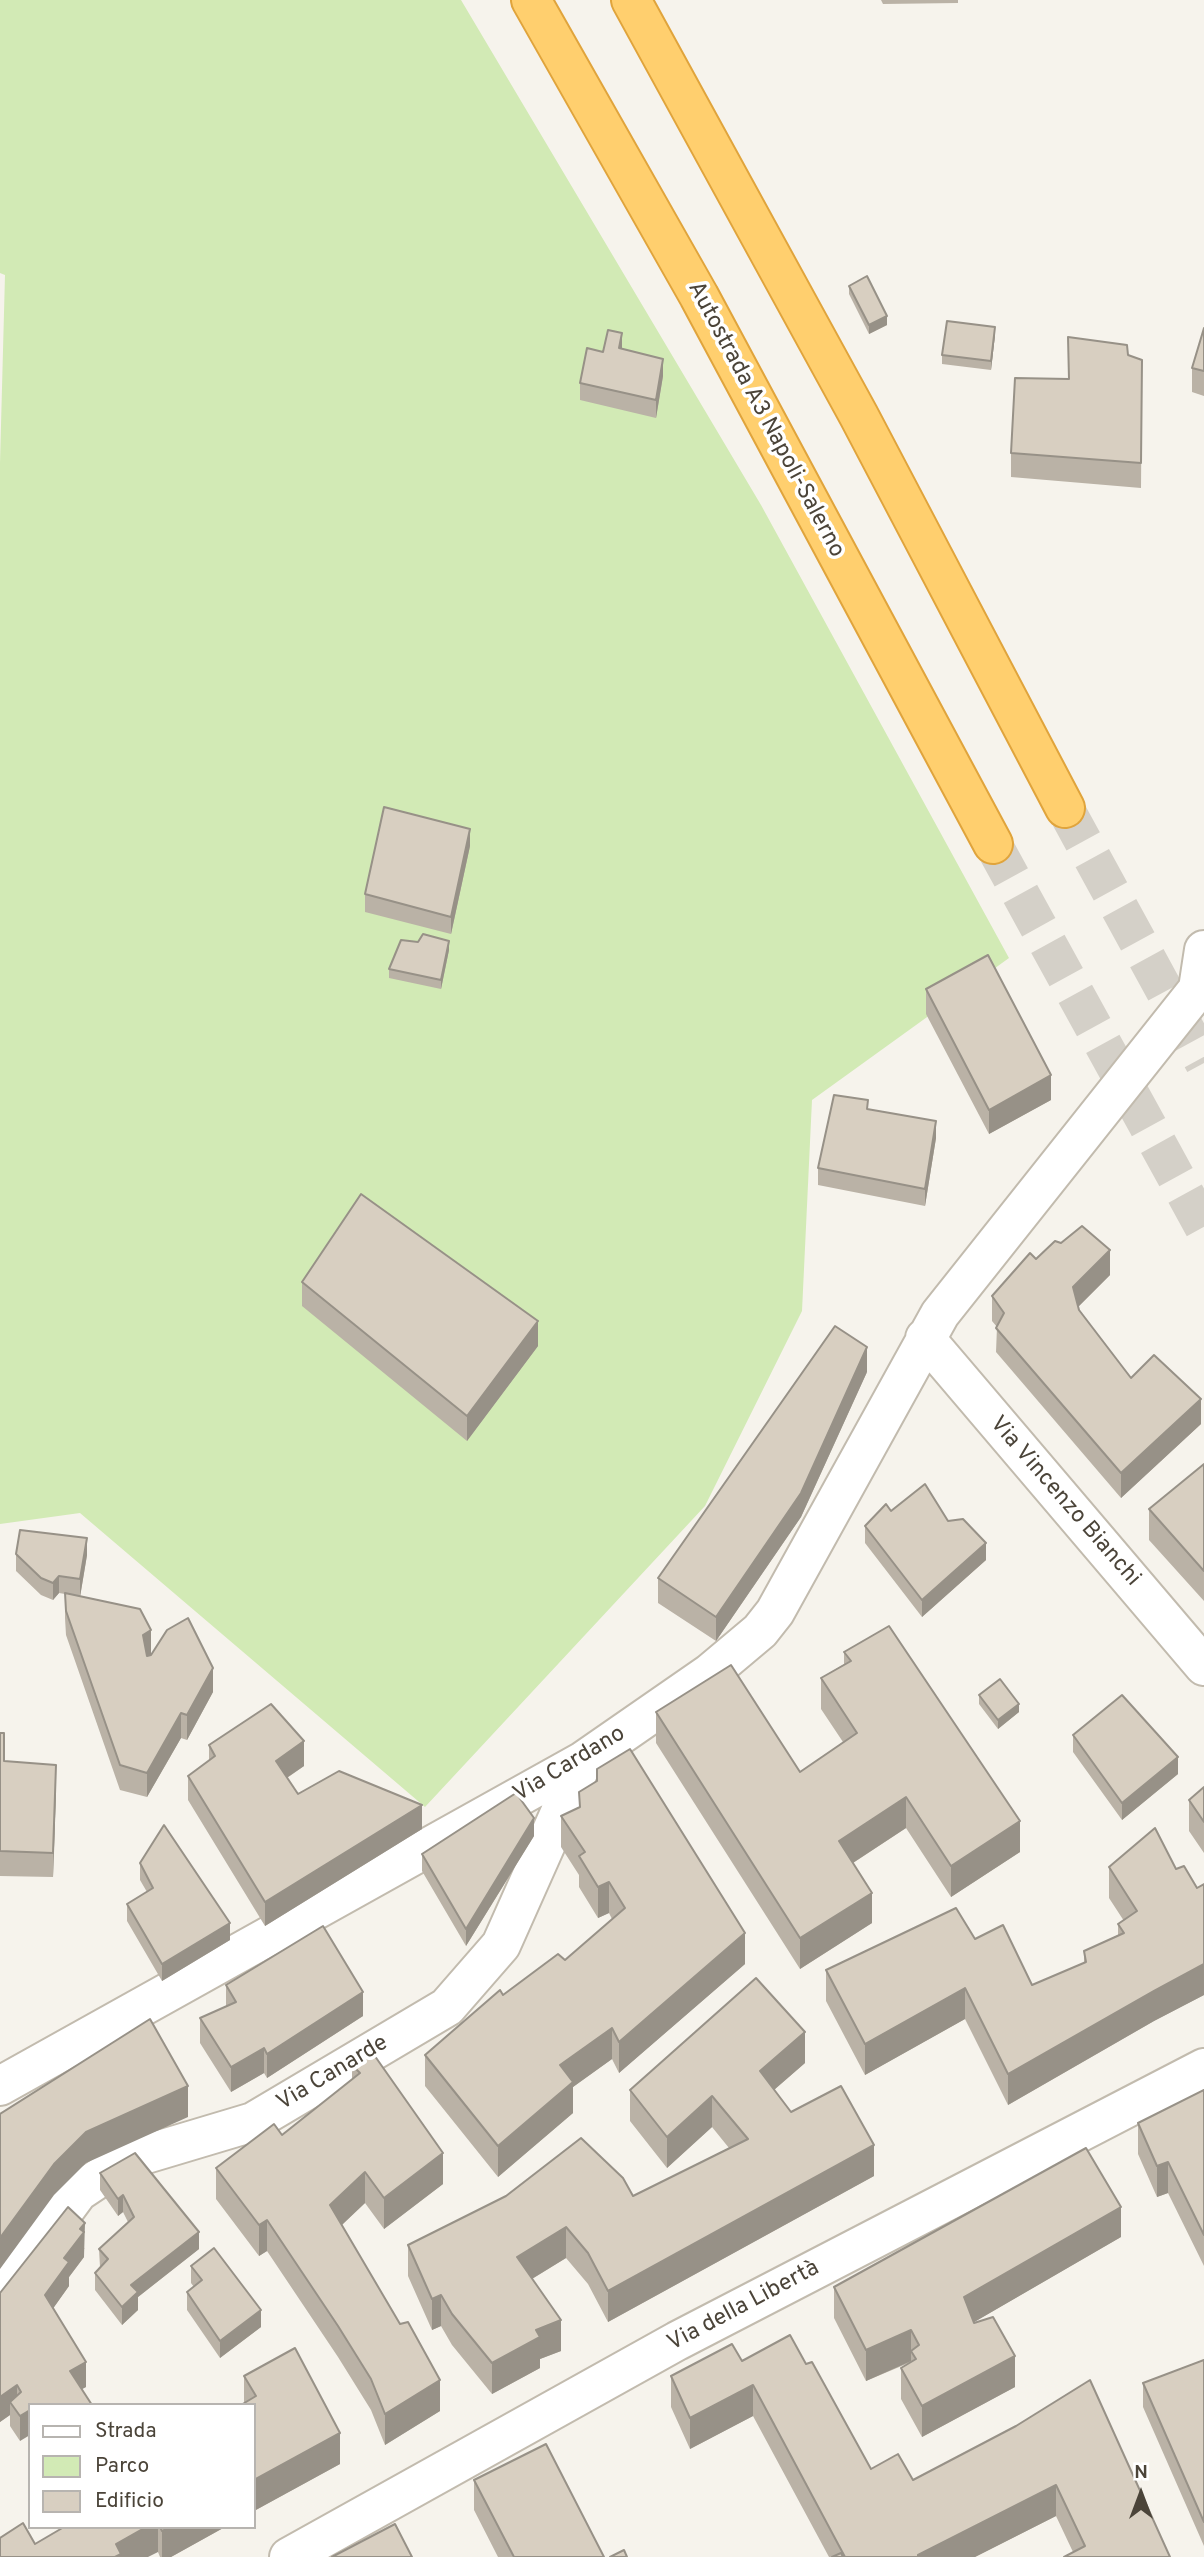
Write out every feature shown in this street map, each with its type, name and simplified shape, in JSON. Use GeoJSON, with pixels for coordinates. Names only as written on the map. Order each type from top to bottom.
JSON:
{"type":"FeatureCollection","features":[{"type":"Feature","properties":{"kind":"highway","name":"Autostrada A3 Napoli-Salerno"},"geometry":{"type":"LineString","coordinates":[[531,0],[699,296],[993,844]]}},
{"type":"Feature","properties":{"kind":"highway"},"geometry":{"type":"LineString","coordinates":[[631,0],[859,416],[1065,808]]}},
{"type":"Feature","properties":{"kind":"street"},"geometry":{"type":"LineString","coordinates":[[1201,988],[1204,950]]}},
{"type":"Feature","properties":{"kind":"street","name":"Via Cardano"},"geometry":{"type":"LineString","coordinates":[[0,2086],[583,1761],[710,1673],[760,1631],[775,1612],[925,1338],[963,1282],[1201,988]]}},
{"type":"Feature","properties":{"kind":"street","name":"Via Vincenzo Bianchi"},"geometry":{"type":"LineString","coordinates":[[925,1338],[1204,1666]]}},
{"type":"Feature","properties":{"kind":"street","name":"Via Canarde"},"geometry":{"type":"LineString","coordinates":[[0,2298],[78,2192],[126,2160],[253,2122],[447,2007],[501,1945],[583,1761]]}},
{"type":"Feature","properties":{"kind":"street","name":"Via della Libertà"},"geometry":{"type":"LineString","coordinates":[[289,2557],[677,2341],[1204,2068]]}},
{"type":"Feature","properties":{"kind":"green space"},"geometry":{"type":"Polygon","coordinates":[[[0,0],[461,0],[761,505],[1009,958],[812,1100],[802,1311],[705,1506],[425,1807],[80,1513],[0,1524],[0,463],[5,275],[0,273],[0,0]]]}},
{"type":"Feature","properties":{"kind":"building"},"geometry":{"type":"Polygon","coordinates":[[[867,276],[887,316],[869,325],[849,286],[867,276]]]}},
{"type":"Feature","properties":{"kind":"building"},"geometry":{"type":"Polygon","coordinates":[[[947,321],[995,327],[991,361],[942,355],[947,321]]]}},
{"type":"Feature","properties":{"kind":"building"},"geometry":{"type":"Polygon","coordinates":[[[1204,328],[1204,371],[1192,368],[1204,328]]]}},
{"type":"Feature","properties":{"kind":"building"},"geometry":{"type":"Polygon","coordinates":[[[608,330],[622,333],[619,348],[663,359],[656,400],[580,383],[587,348],[603,352],[608,330]]]}},
{"type":"Feature","properties":{"kind":"building"},"geometry":{"type":"Polygon","coordinates":[[[1068,337],[1127,345],[1128,355],[1142,360],[1141,463],[1011,453],[1015,378],[1069,379],[1068,337]]]}},
{"type":"Feature","properties":{"kind":"building"},"geometry":{"type":"Polygon","coordinates":[[[384,807],[470,829],[451,917],[365,894],[384,807]]]}},
{"type":"Feature","properties":{"kind":"building"},"geometry":{"type":"Polygon","coordinates":[[[423,934],[449,941],[441,980],[389,969],[401,940],[418,942],[423,934]]]}},
{"type":"Feature","properties":{"kind":"building"},"geometry":{"type":"Polygon","coordinates":[[[988,955],[1051,1075],[989,1110],[926,989],[988,955]]]}},
{"type":"Feature","properties":{"kind":"building"},"geometry":{"type":"Polygon","coordinates":[[[834,1095],[868,1100],[867,1109],[936,1121],[925,1189],[818,1168],[834,1095]]]}},
{"type":"Feature","properties":{"kind":"building"},"geometry":{"type":"Polygon","coordinates":[[[361,1194],[538,1321],[467,1416],[302,1282],[361,1194]]]}},
{"type":"Feature","properties":{"kind":"building"},"geometry":{"type":"Polygon","coordinates":[[[1082,1226],[1110,1250],[1073,1287],[1079,1310],[1131,1378],[1154,1355],[1201,1399],[1121,1473],[996,1328],[1004,1313],[992,1296],[1030,1253],[1036,1259],[1055,1241],[1061,1243],[1082,1226]]]}},
{"type":"Feature","properties":{"kind":"building"},"geometry":{"type":"Polygon","coordinates":[[[835,1326],[867,1347],[801,1493],[716,1617],[658,1578],[835,1326]]]}},
{"type":"Feature","properties":{"kind":"building"},"geometry":{"type":"Polygon","coordinates":[[[1204,1464],[1204,1571],[1149,1509],[1204,1464]]]}},
{"type":"Feature","properties":{"kind":"building"},"geometry":{"type":"Polygon","coordinates":[[[925,1484],[948,1521],[963,1519],[986,1543],[922,1600],[865,1526],[886,1504],[891,1511],[925,1484]]]}},
{"type":"Feature","properties":{"kind":"building"},"geometry":{"type":"Polygon","coordinates":[[[20,1530],[87,1538],[80,1579],[59,1576],[53,1583],[41,1578],[16,1554],[20,1530]]]}},
{"type":"Feature","properties":{"kind":"building"},"geometry":{"type":"Polygon","coordinates":[[[65,1593],[140,1609],[151,1630],[143,1635],[147,1656],[151,1655],[167,1630],[188,1618],[213,1668],[187,1715],[181,1713],[147,1773],[120,1765],[66,1611],[65,1593]]]}},
{"type":"Feature","properties":{"kind":"building"},"geometry":{"type":"Polygon","coordinates":[[[889,1626],[1020,1821],[951,1866],[906,1797],[839,1841],[872,1893],[800,1938],[656,1712],[731,1665],[800,1772],[857,1733],[821,1678],[851,1661],[844,1652],[889,1626]]]}},
{"type":"Feature","properties":{"kind":"building"},"geometry":{"type":"Polygon","coordinates":[[[1000,1679],[1019,1704],[998,1720],[979,1695],[1000,1679]]]}},
{"type":"Feature","properties":{"kind":"building"},"geometry":{"type":"Polygon","coordinates":[[[1122,1695],[1178,1757],[1122,1803],[1073,1735],[1122,1695]]]}},
{"type":"Feature","properties":{"kind":"building"},"geometry":{"type":"Polygon","coordinates":[[[271,1704],[304,1741],[276,1761],[298,1794],[339,1771],[422,1805],[265,1902],[188,1776],[215,1756],[209,1745],[271,1704]]]}},
{"type":"Feature","properties":{"kind":"building"},"geometry":{"type":"Polygon","coordinates":[[[0,1733],[4,1733],[4,1761],[56,1765],[53,1853],[0,1851],[0,1733]]]}},
{"type":"Feature","properties":{"kind":"building"},"geometry":{"type":"Polygon","coordinates":[[[630,1749],[745,1933],[619,2042],[612,2028],[560,2065],[573,2082],[498,2146],[425,2055],[500,1990],[503,1995],[558,1954],[565,1960],[625,1908],[609,1882],[598,1887],[579,1856],[585,1852],[561,1816],[580,1807],[579,1792],[597,1781],[597,1769],[630,1749]]]}},
{"type":"Feature","properties":{"kind":"building"},"geometry":{"type":"Polygon","coordinates":[[[1204,1787],[1204,1822],[1189,1800],[1204,1787]]]}},
{"type":"Feature","properties":{"kind":"building"},"geometry":{"type":"Polygon","coordinates":[[[516,1793],[534,1818],[466,1929],[422,1854],[516,1793]]]}},
{"type":"Feature","properties":{"kind":"building"},"geometry":{"type":"Polygon","coordinates":[[[164,1825],[230,1923],[162,1964],[127,1904],[153,1888],[140,1863],[164,1825]]]}},
{"type":"Feature","properties":{"kind":"building"},"geometry":{"type":"Polygon","coordinates":[[[1155,1828],[1176,1869],[1184,1866],[1197,1888],[1204,1884],[1204,1964],[1008,2074],[965,1988],[865,2044],[826,1970],[956,1908],[975,1939],[1003,1925],[1032,1985],[1086,1962],[1084,1951],[1124,1933],[1118,1924],[1137,1911],[1109,1867],[1155,1828]]]}},
{"type":"Feature","properties":{"kind":"building"},"geometry":{"type":"Polygon","coordinates":[[[323,1926],[363,1992],[267,2054],[264,2048],[231,2067],[200,2018],[236,2002],[226,1985],[323,1926]]]}},
{"type":"Feature","properties":{"kind":"building"},"geometry":{"type":"Polygon","coordinates":[[[756,1978],[805,2032],[760,2071],[791,2112],[841,2086],[874,2145],[608,2291],[588,2253],[566,2227],[517,2257],[561,2320],[536,2330],[540,2337],[492,2363],[452,2314],[441,2295],[432,2299],[408,2245],[506,2196],[581,2138],[623,2178],[633,2196],[748,2139],[712,2096],[667,2137],[630,2090],[756,1978]]]}},
{"type":"Feature","properties":{"kind":"building"},"geometry":{"type":"Polygon","coordinates":[[[150,2019],[188,2086],[86,2132],[54,2164],[0,2238],[0,2114],[150,2019]]]}},
{"type":"Feature","properties":{"kind":"building"},"geometry":{"type":"Polygon","coordinates":[[[372,2052],[443,2153],[384,2198],[365,2172],[330,2205],[400,2324],[408,2322],[440,2380],[385,2414],[371,2379],[267,2220],[259,2225],[216,2168],[274,2124],[282,2135],[360,2073],[352,2065],[372,2052]]]}},
{"type":"Feature","properties":{"kind":"building"},"geometry":{"type":"Polygon","coordinates":[[[1204,2090],[1204,2235],[1168,2162],[1157,2166],[1138,2123],[1204,2090]]]}},
{"type":"Feature","properties":{"kind":"building"},"geometry":{"type":"Polygon","coordinates":[[[1086,2148],[1121,2207],[964,2297],[974,2323],[993,2317],[1015,2356],[922,2406],[901,2368],[916,2359],[911,2351],[919,2345],[911,2330],[866,2350],[834,2287],[1086,2148]]]}},
{"type":"Feature","properties":{"kind":"building"},"geometry":{"type":"Polygon","coordinates":[[[135,2153],[199,2232],[131,2285],[138,2292],[122,2307],[95,2273],[108,2259],[99,2249],[134,2217],[123,2195],[118,2199],[100,2173],[135,2153]]]}},
{"type":"Feature","properties":{"kind":"building"},"geometry":{"type":"Polygon","coordinates":[[[68,2207],[85,2223],[80,2229],[84,2232],[64,2258],[69,2262],[45,2295],[86,2362],[70,2371],[91,2403],[28,2403],[28,2411],[20,2416],[10,2402],[21,2392],[17,2385],[0,2397],[0,2293],[68,2207]]]}},
{"type":"Feature","properties":{"kind":"building"},"geometry":{"type":"Polygon","coordinates":[[[214,2248],[261,2310],[220,2341],[187,2292],[202,2280],[191,2266],[214,2248]]]}},
{"type":"Feature","properties":{"kind":"building"},"geometry":{"type":"Polygon","coordinates":[[[790,2335],[806,2364],[812,2362],[871,2469],[898,2454],[913,2480],[1016,2426],[1090,2380],[1170,2557],[1064,2557],[1085,2546],[1056,2485],[918,2557],[845,2557],[753,2385],[690,2418],[671,2376],[732,2344],[742,2361],[790,2335]]]}},
{"type":"Feature","properties":{"kind":"building"},"geometry":{"type":"Polygon","coordinates":[[[295,2348],[340,2433],[256,2479],[256,2403],[244,2403],[256,2396],[244,2376],[295,2348]]]}},
{"type":"Feature","properties":{"kind":"building"},"geometry":{"type":"Polygon","coordinates":[[[1204,2360],[1204,2522],[1143,2383],[1204,2360]]]}},
{"type":"Feature","properties":{"kind":"building"},"geometry":{"type":"Polygon","coordinates":[[[546,2444],[604,2557],[514,2557],[474,2480],[546,2444]]]}},
{"type":"Feature","properties":{"kind":"building"},"geometry":{"type":"Polygon","coordinates":[[[23,2523],[35,2544],[61,2529],[142,2529],[116,2544],[121,2554],[115,2557],[0,2557],[0,2538],[23,2523]]]}},
{"type":"Feature","properties":{"kind":"building"},"geometry":{"type":"Polygon","coordinates":[[[395,2524],[412,2557],[332,2557],[395,2524]]]}},
{"type":"Feature","properties":{"kind":"building"},"geometry":{"type":"Polygon","coordinates":[[[624,2550],[627,2557],[610,2557],[624,2550]]]}},
{"type":"Feature","properties":{"kind":"tunnel"},"geometry":{"type":"LineString","coordinates":[[1065,808],[1204,1063]]}},
{"type":"Feature","properties":{"kind":"tunnel"},"geometry":{"type":"LineString","coordinates":[[993,844],[1204,1228]]}}]}
